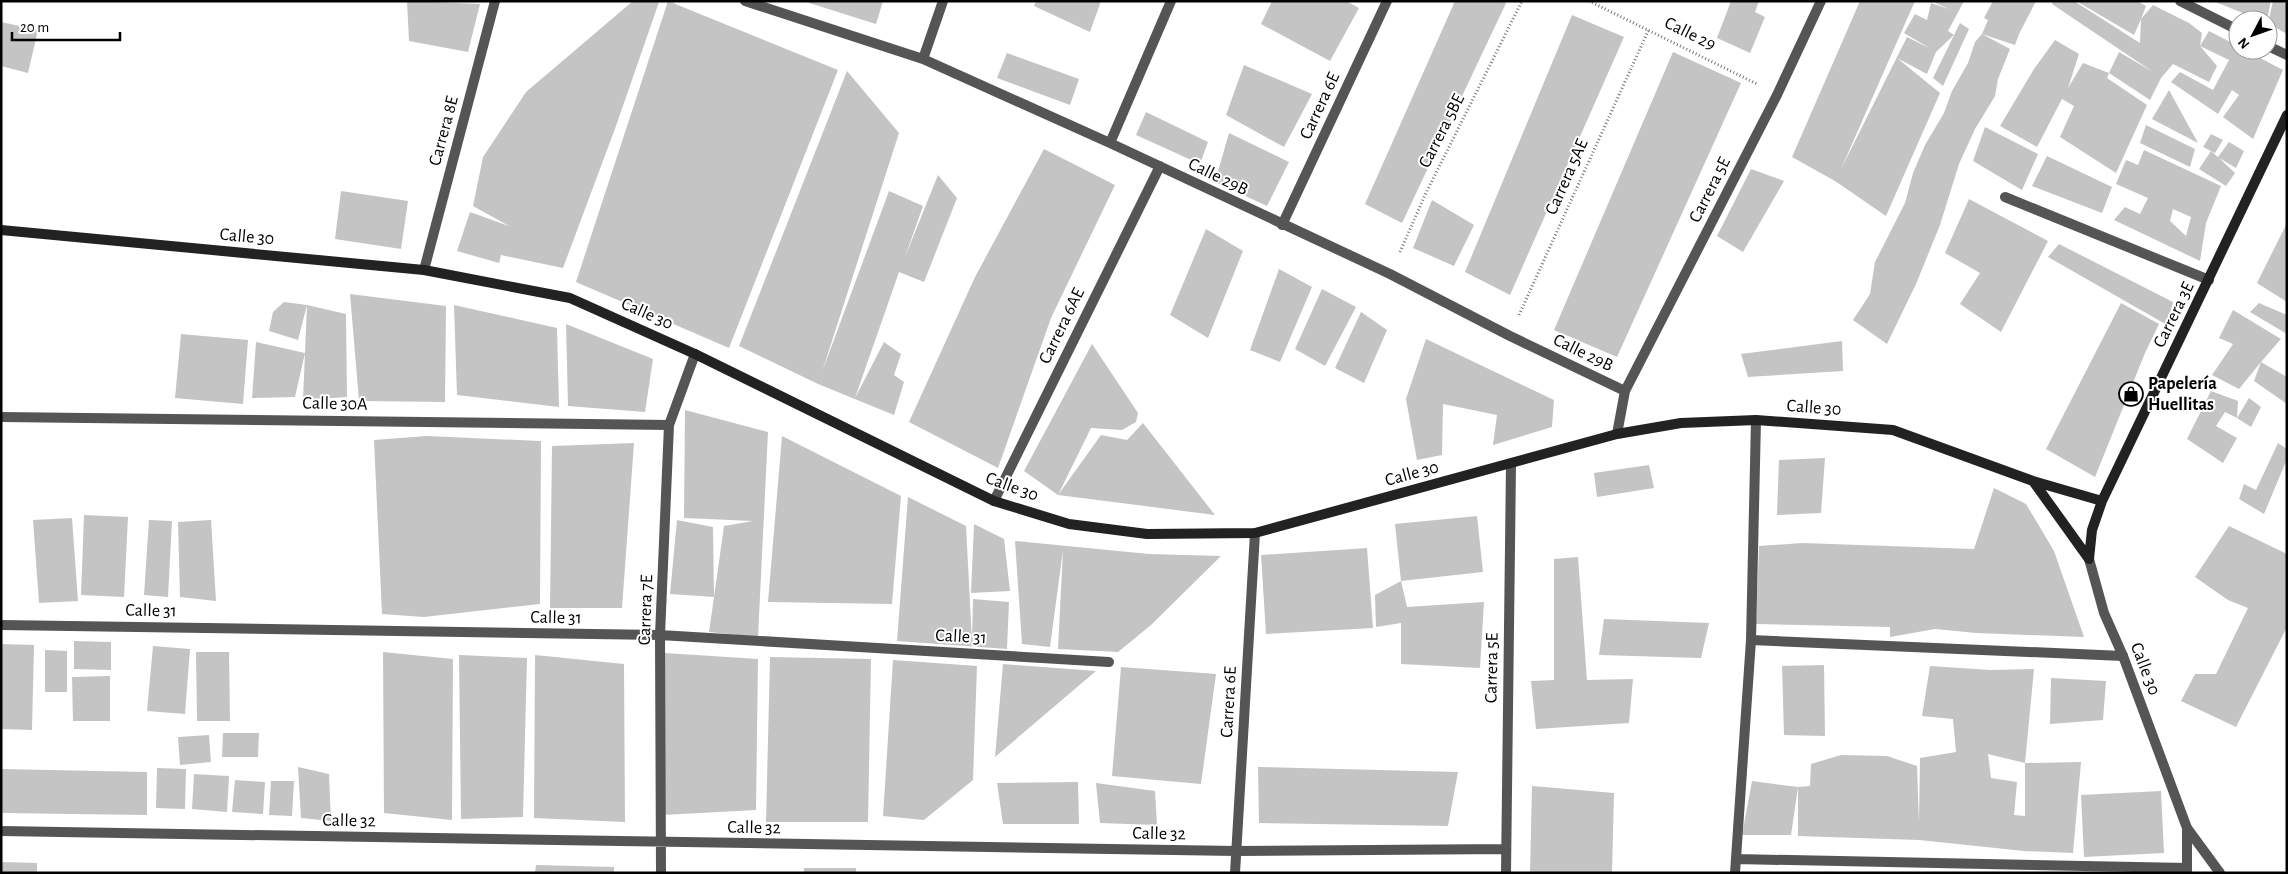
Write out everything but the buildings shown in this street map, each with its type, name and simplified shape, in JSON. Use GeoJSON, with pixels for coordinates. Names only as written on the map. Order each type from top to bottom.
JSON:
{"type":"FeatureCollection","features":[{"type":"Feature","properties":{"kind":"main road","name":"Carrera 3E"},"geometry":{"type":"LineString","coordinates":[[2089,559],[2092,530],[2102,501],[2287,115]]}},
{"type":"Feature","properties":{"kind":"main road","name":"Calle 30"},"geometry":{"type":"LineString","coordinates":[[1,230],[424,270],[570,298],[695,354],[994,501],[1069,524],[1147,534],[1255,533],[1616,434],[1681,423],[1756,420],[1893,430],[2034,481],[2102,501]]}},
{"type":"Feature","properties":{"kind":"main road","name":"Calle 30"},"geometry":{"type":"LineString","coordinates":[[2034,481],[2089,559]]}},
{"type":"Feature","properties":{"kind":"street","name":"Carrera 8E"},"geometry":{"type":"LineString","coordinates":[[424,270],[495,1]]}},
{"type":"Feature","properties":{"kind":"street","name":"Calle 29B"},"geometry":{"type":"LineString","coordinates":[[745,1],[922,59],[1110,143],[1282,226],[1390,274],[1510,336],[1626,391],[1616,434]]}},
{"type":"Feature","properties":{"kind":"street"},"geometry":{"type":"LineString","coordinates":[[922,59],[943,1]]}},
{"type":"Feature","properties":{"kind":"street"},"geometry":{"type":"LineString","coordinates":[[1110,143],[1171,1]]}},
{"type":"Feature","properties":{"kind":"street","name":"Carrera 6E"},"geometry":{"type":"LineString","coordinates":[[1282,226],[1388,1]]}},
{"type":"Feature","properties":{"kind":"street","name":"Carrera 5E"},"geometry":{"type":"LineString","coordinates":[[1626,391],[1777,95],[1821,1]]}},
{"type":"Feature","properties":{"kind":"street"},"geometry":{"type":"LineString","coordinates":[[2180,1],[2228,25]]}},
{"type":"Feature","properties":{"kind":"street","name":"Carrera 6AE"},"geometry":{"type":"LineString","coordinates":[[994,501],[1160,166]]}},
{"type":"Feature","properties":{"kind":"street"},"geometry":{"type":"LineString","coordinates":[[2006,197],[2209,280]]}},
{"type":"Feature","properties":{"kind":"street","name":"Carrera 7E"},"geometry":{"type":"LineString","coordinates":[[661,873],[660,635],[668,425],[695,354]]}},
{"type":"Feature","properties":{"kind":"street","name":"Calle 30A"},"geometry":{"type":"LineString","coordinates":[[1,417],[668,425]]}},
{"type":"Feature","properties":{"kind":"street"},"geometry":{"type":"LineString","coordinates":[[1735,873],[1751,640],[1756,420]]}},
{"type":"Feature","properties":{"kind":"street","name":"Carrera 5E"},"geometry":{"type":"LineString","coordinates":[[1506,873],[1511,464]]}},
{"type":"Feature","properties":{"kind":"street","name":"Carrera 6E"},"geometry":{"type":"LineString","coordinates":[[1236,873],[1255,533]]}},
{"type":"Feature","properties":{"kind":"street","name":"Calle 30"},"geometry":{"type":"LineString","coordinates":[[2089,559],[2104,614],[2123,656],[2187,828],[2220,873]]}},
{"type":"Feature","properties":{"kind":"street","name":"Calle 31"},"geometry":{"type":"LineString","coordinates":[[1,626],[660,635],[1109,662]]}},
{"type":"Feature","properties":{"kind":"street"},"geometry":{"type":"LineString","coordinates":[[1751,640],[2123,656]]}},
{"type":"Feature","properties":{"kind":"street"},"geometry":{"type":"LineString","coordinates":[[1736,859],[2187,871],[2187,828]]}},
{"type":"Feature","properties":{"kind":"street","name":"Calle 32"},"geometry":{"type":"LineString","coordinates":[[1,831],[662,844],[1236,851],[1506,849]]}},
{"type":"Feature","properties":{"kind":"path","name":"Carrera 5BE"},"geometry":{"type":"LineString","coordinates":[[1390,274],[1425,195],[1522,1]]}},
{"type":"Feature","properties":{"kind":"path","name":"Calle 29"},"geometry":{"type":"LineString","coordinates":[[1588,1],[1777,95]]}},
{"type":"Feature","properties":{"kind":"path","name":"Carrera 5AE"},"geometry":{"type":"LineString","coordinates":[[1510,336],[1649,30]]}},
{"type":"Feature","properties":{"kind":"place","name":"Papelería Huellitas"},"geometry":{"type":"Point","coordinates":[2131,394]}}]}
